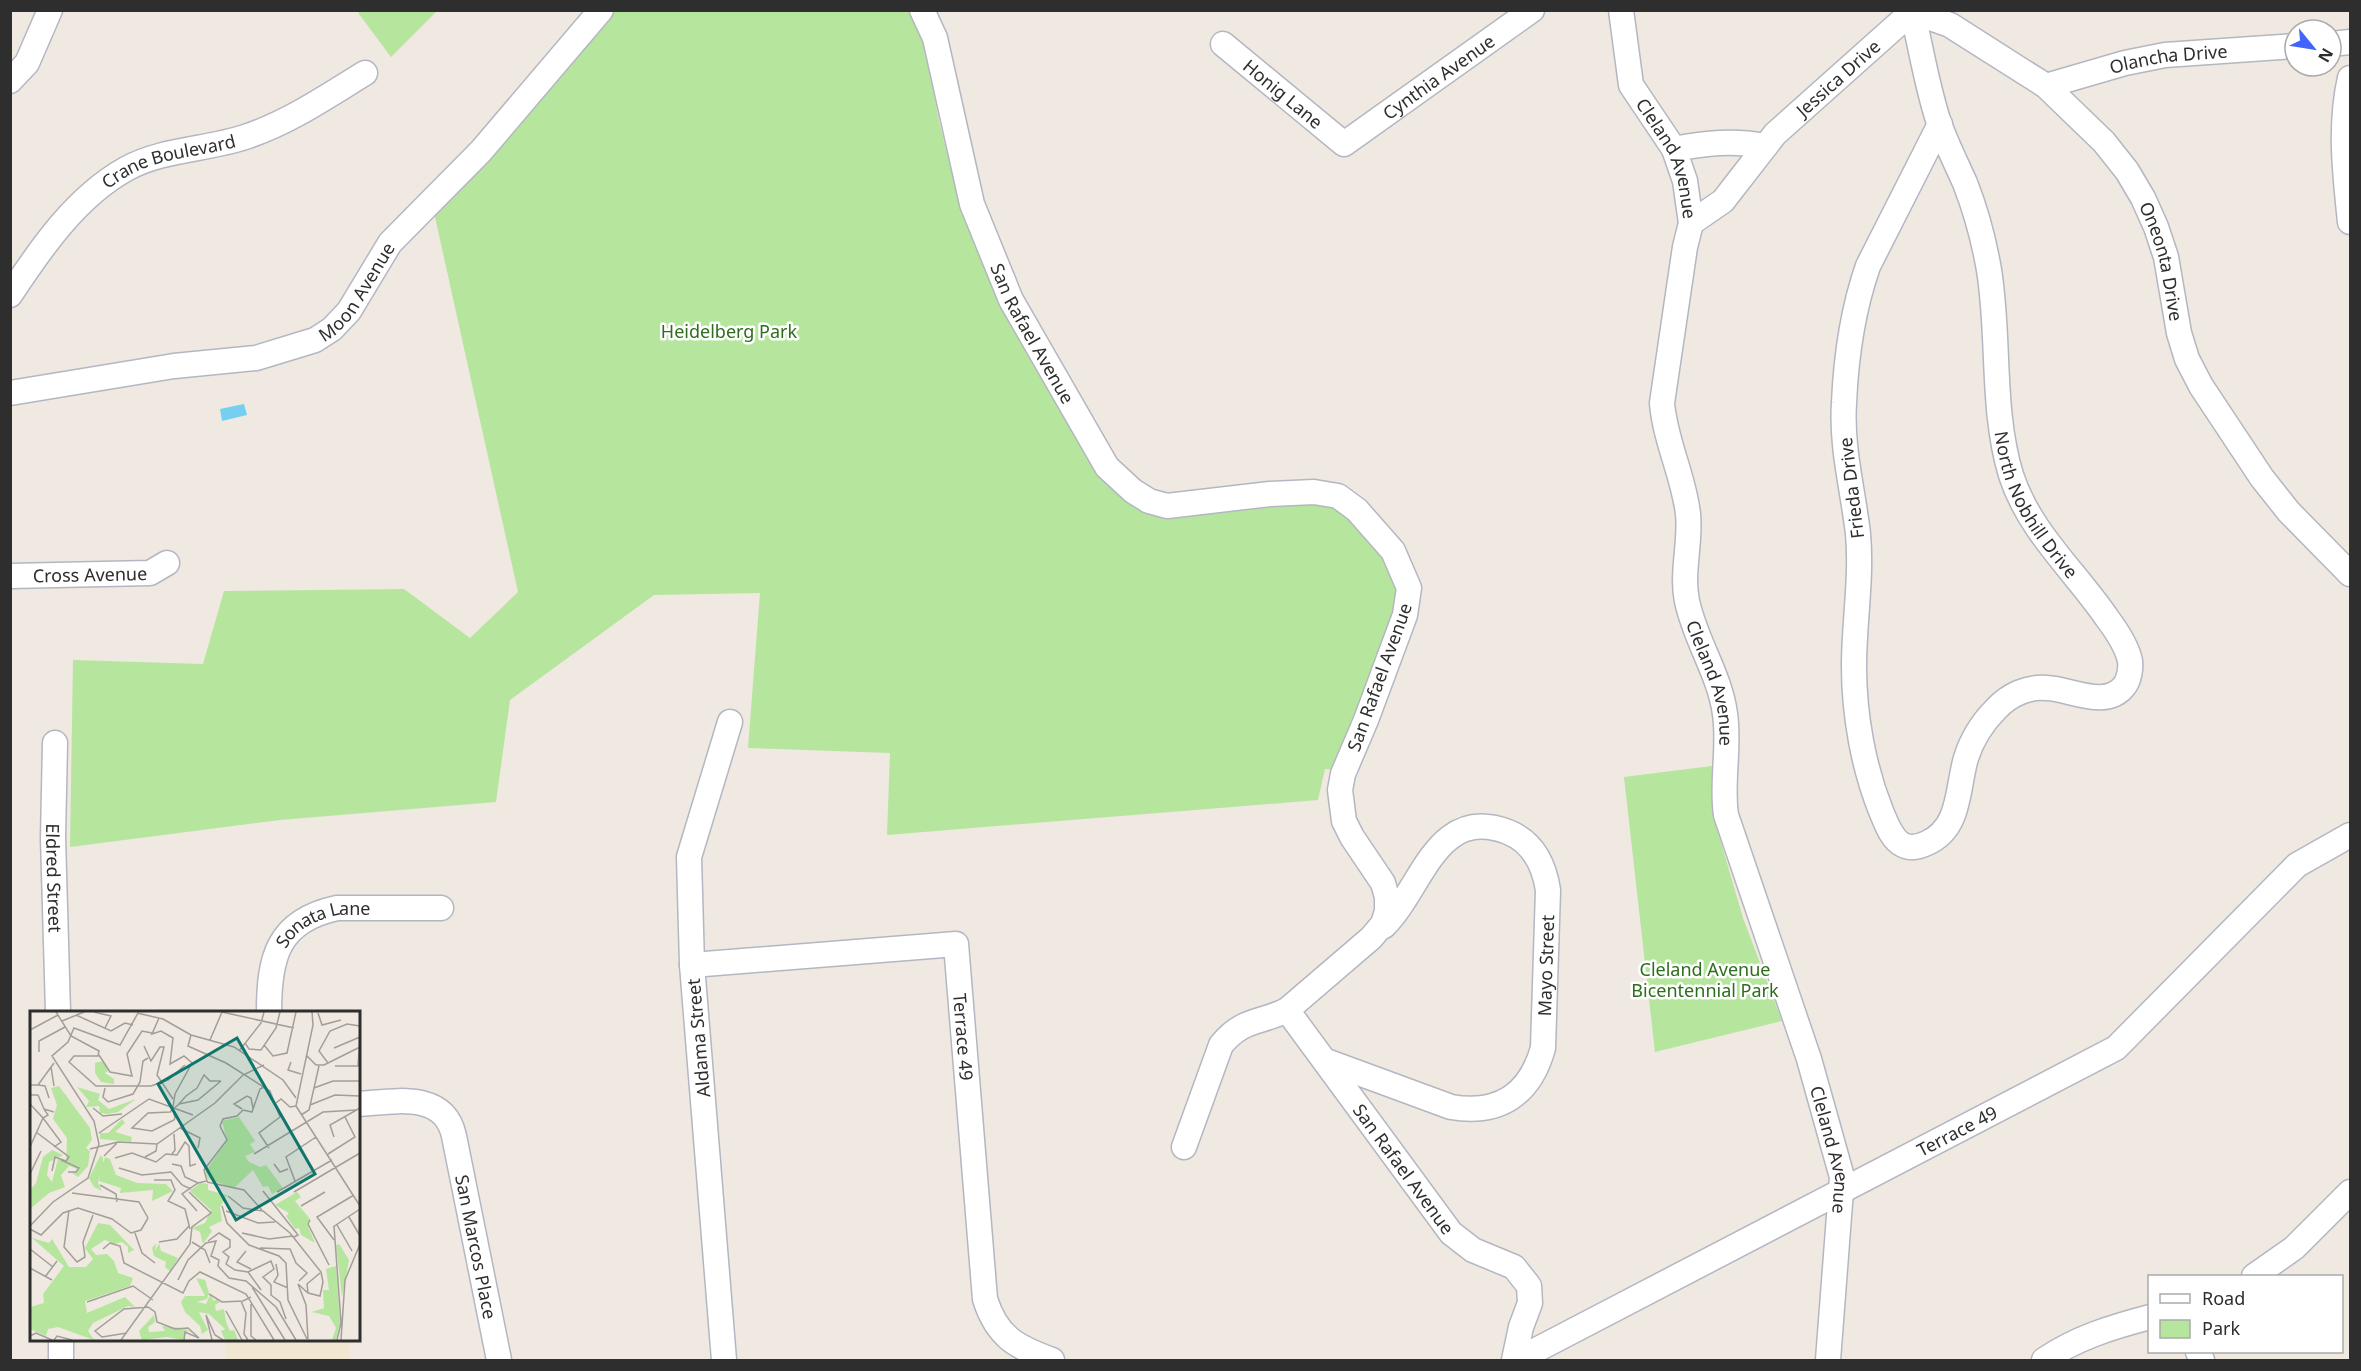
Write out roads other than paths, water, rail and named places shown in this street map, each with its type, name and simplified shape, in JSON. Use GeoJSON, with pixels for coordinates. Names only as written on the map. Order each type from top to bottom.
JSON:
{"type":"FeatureCollection","features":[{"type":"Feature","properties":{"kind":"street"},"geometry":{"type":"LineString","coordinates":[[10,81],[27,63],[50,10]]}},
{"type":"Feature","properties":{"kind":"street","name":"Moon Avenue"},"geometry":{"type":"LineString","coordinates":[[10,393],[174,366],[256,358],[315,340],[332,329],[349,310],[390,243],[481,151],[600,10]]}},
{"type":"Feature","properties":{"kind":"street","name":"San Rafael Avenue"},"geometry":{"type":"LineString","coordinates":[[922,10],[935,38],[972,204],[984,234],[1011,300],[1107,467],[1133,491],[1149,501],[1167,506],[1270,494],[1314,492],[1338,496],[1357,510],[1393,551],[1409,588],[1405,615],[1366,720],[1343,774],[1340,790],[1344,821],[1383,883],[1387,897],[1387,911],[1383,924],[1371,938],[1287,1010],[1451,1233],[1473,1250],[1514,1267],[1528,1286],[1530,1303],[1521,1327],[1515,1360]]}},
{"type":"Feature","properties":{"kind":"street","name":"Cynthia Avenue"},"geometry":{"type":"LineString","coordinates":[[1344,144],[1532,10]]}},
{"type":"Feature","properties":{"kind":"street","name":"Cleland Avenue"},"geometry":{"type":"LineString","coordinates":[[1621,10],[1631,85],[1674,149],[1685,181],[1691,223],[1685,247],[1662,402],[1664,421],[1688,512],[1689,531],[1685,582],[1687,602],[1725,713],[1724,797],[1726,815],[1809,1059],[1842,1177],[1828,1360]]}},
{"type":"Feature","properties":{"kind":"street","name":"Oneonta Drive"},"geometry":{"type":"LineString","coordinates":[[1912,11],[1950,24],[2046,86],[2104,142],[2127,171],[2156,227],[2166,257],[2179,333],[2187,358],[2201,386],[2262,478],[2289,512],[2350,574]]}},
{"type":"Feature","properties":{"kind":"street","name":"North Nobhill Drive"},"geometry":{"type":"LineString","coordinates":[[1912,11],[1940,124],[1967,188],[1981,233],[1989,270],[1994,308],[1997,388],[2011,475],[2021,501],[2035,526],[2113,626],[2130,661],[2130,674],[2126,684],[2117,693],[2108,697],[2048,688],[2032,688],[2014,694],[2001,703],[1986,719],[1975,736],[1966,758],[1959,797],[1952,818],[1944,831],[1932,841],[1918,847]]}},
{"type":"Feature","properties":{"kind":"street","name":"Jessica Drive"},"geometry":{"type":"LineString","coordinates":[[1691,223],[1723,201],[1775,134],[1912,11]]}},
{"type":"Feature","properties":{"kind":"street","name":"Honig Lane"},"geometry":{"type":"LineString","coordinates":[[1223,44],[1344,144]]}},
{"type":"Feature","properties":{"kind":"street","name":"Olancha Drive"},"geometry":{"type":"LineString","coordinates":[[2046,86],[2126,63],[2165,56],[2283,47]]}},
{"type":"Feature","properties":{"kind":"street","name":"Crane Boulevard"},"geometry":{"type":"LineString","coordinates":[[10,295],[58,229],[89,195],[108,180],[129,167],[151,158],[217,145],[276,125],[365,73]]}},
{"type":"Feature","properties":{"kind":"street"},"geometry":{"type":"LineString","coordinates":[[2350,78],[2342,126],[2350,222]]}},
{"type":"Feature","properties":{"kind":"street","name":"Frieda Drive"},"geometry":{"type":"LineString","coordinates":[[1918,847],[1904,845],[1895,839],[1887,823],[1866,765],[1856,706],[1854,667],[1859,571],[1858,535],[1844,436],[1844,403],[1854,316],[1868,266],[1940,124]]}},
{"type":"Feature","properties":{"kind":"street"},"geometry":{"type":"LineString","coordinates":[[1674,149],[1700,143],[1728,141],[1765,146]]}},
{"type":"Feature","properties":{"kind":"street","name":"Cross Avenue"},"geometry":{"type":"LineString","coordinates":[[10,576],[150,573],[167,563]]}},
{"type":"Feature","properties":{"kind":"street","name":"Aldama Street"},"geometry":{"type":"LineString","coordinates":[[724,1360],[692,965],[689,856],[730,722]]}},
{"type":"Feature","properties":{"kind":"street","name":"Eldred Street"},"geometry":{"type":"LineString","coordinates":[[55,743],[53,838],[58,1011]]}},
{"type":"Feature","properties":{"kind":"street","name":"Mayo Street"},"geometry":{"type":"LineString","coordinates":[[1326,1061],[1451,1107],[1468,1110],[1485,1109],[1504,1103],[1529,1082],[1539,1065],[1543,1048],[1548,890],[1545,873],[1538,857],[1527,844],[1500,829],[1471,828],[1455,834],[1443,842],[1432,854],[1406,899],[1389,921],[1371,938]]}},
{"type":"Feature","properties":{"kind":"street","name":"Terrace 49"},"geometry":{"type":"LineString","coordinates":[[1515,1360],[2116,1048],[2297,865],[2350,835]]}},
{"type":"Feature","properties":{"kind":"street","name":"Sonata Lane"},"geometry":{"type":"LineString","coordinates":[[269,1011],[270,972],[274,956],[288,934],[307,918],[322,911],[337,908],[441,908]]}},
{"type":"Feature","properties":{"kind":"street","name":"Terrace 49"},"geometry":{"type":"LineString","coordinates":[[692,965],[956,944],[985,1299],[994,1322],[1010,1341],[1024,1350],[1052,1360]]}},
{"type":"Feature","properties":{"kind":"street"},"geometry":{"type":"LineString","coordinates":[[1184,1148],[1221,1045],[1231,1033],[1243,1025],[1287,1010]]}},
{"type":"Feature","properties":{"kind":"street","name":"San Marcos Place"},"geometry":{"type":"LineString","coordinates":[[360,1104],[415,1101],[429,1104],[447,1119],[454,1136],[499,1360]]}},
{"type":"Feature","properties":{"kind":"street"},"geometry":{"type":"LineString","coordinates":[[2255,1275],[2294,1248],[2350,1192]]}},
{"type":"Feature","properties":{"kind":"street"},"geometry":{"type":"LineString","coordinates":[[2044,1360],[2062,1348],[2102,1330],[2148,1318]]}},
{"type":"Feature","properties":{"kind":"street"},"geometry":{"type":"LineString","coordinates":[[61,1341],[61,1360]]}},
{"type":"Feature","properties":{"kind":"water"},"geometry":{"type":"Polygon","coordinates":[[[244,404],[247,415],[222,421],[220,409],[244,404]]]}},
{"type":"Feature","properties":{"kind":"park label","name":"Heidelberg Park"},"geometry":{"type":"Point","coordinates":[729,331]}},
{"type":"Feature","properties":{"kind":"park label","name":"Cleland Avenue Bicentennial Park"},"geometry":{"type":"Point","coordinates":[1705,979]}}]}
